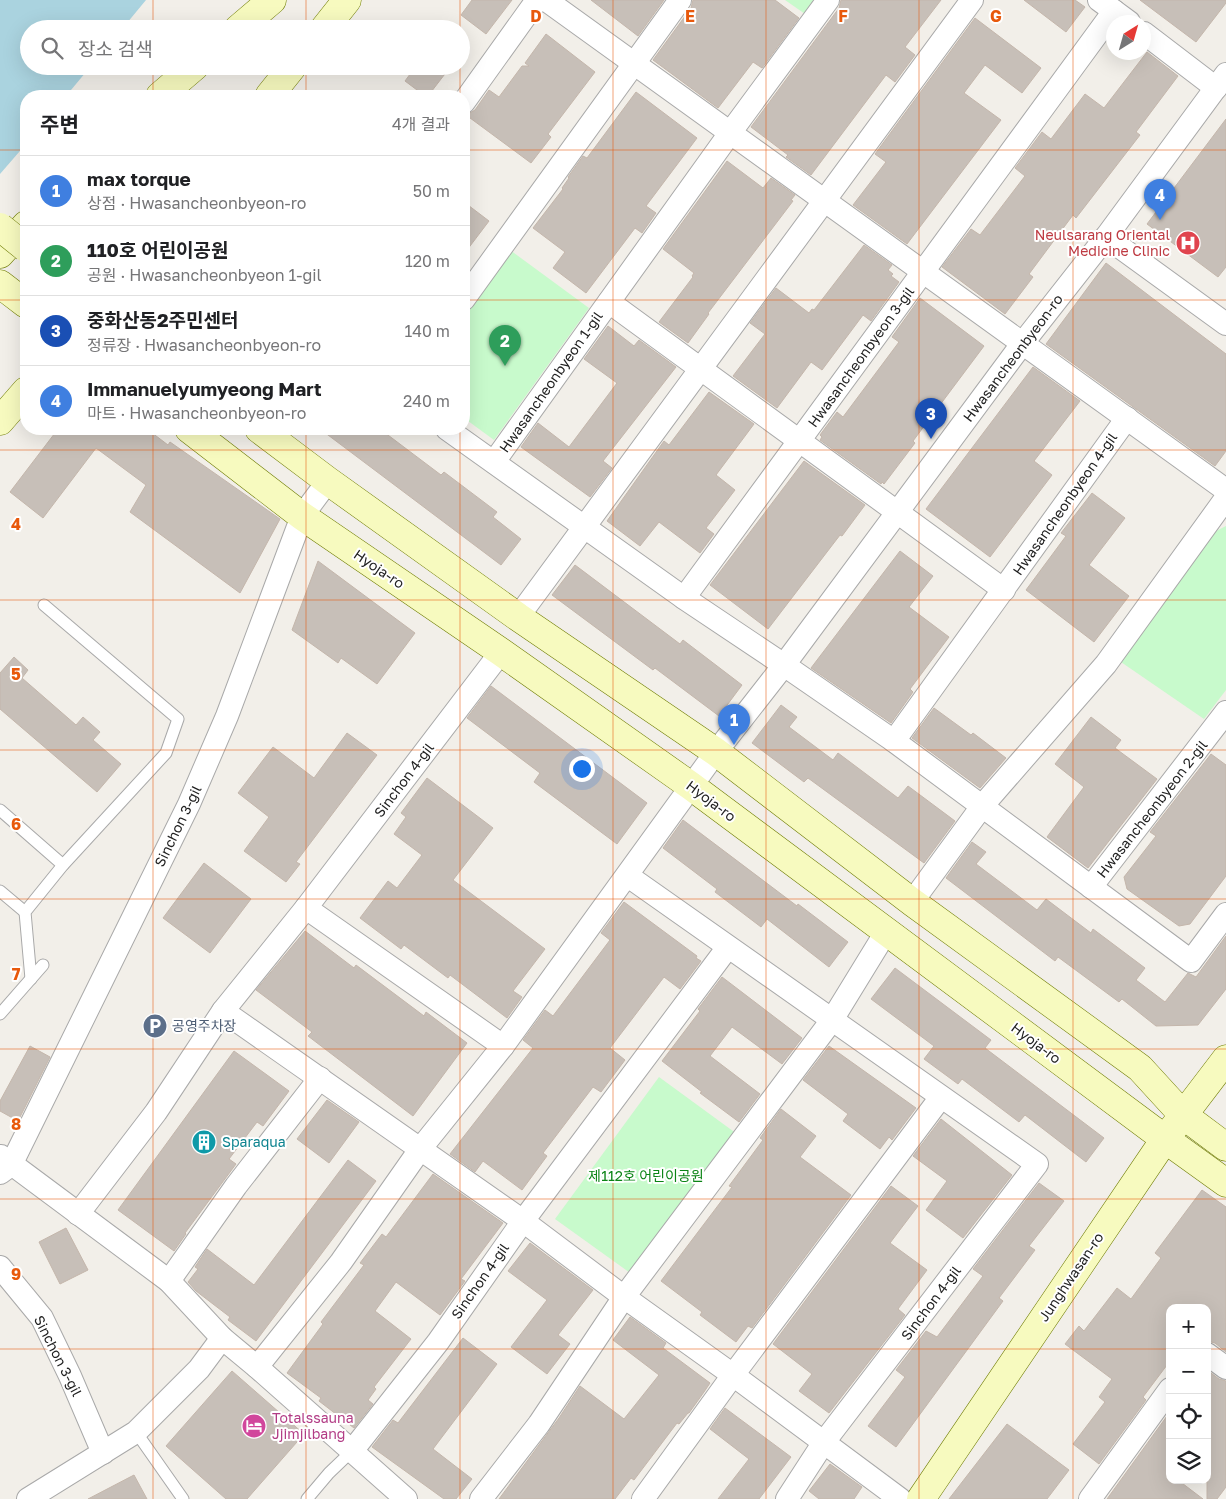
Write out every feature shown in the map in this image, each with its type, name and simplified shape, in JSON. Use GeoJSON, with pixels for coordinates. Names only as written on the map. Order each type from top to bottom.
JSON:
{"type":"FeatureCollection","features":[{"type":"Feature","properties":{"kind":"street"},"geometry":{"type":"LineString","coordinates":[[249,20],[272,0]]}},
{"type":"Feature","properties":{"kind":"street"},"geometry":{"type":"LineString","coordinates":[[331,20],[347,0]]}},
{"type":"Feature","properties":{"kind":"street"},"geometry":{"type":"LineString","coordinates":[[470,94],[537,0]]}},
{"type":"Feature","properties":{"kind":"street","name":"Hwasancheonbyeon 3-gil"},"geometry":{"type":"LineString","coordinates":[[546,0],[1022,344]]}},
{"type":"Feature","properties":{"kind":"street"},"geometry":{"type":"LineString","coordinates":[[470,291],[680,0]]}},
{"type":"Feature","properties":{"kind":"street"},"geometry":{"type":"LineString","coordinates":[[518,617],[972,0]]}},
{"type":"Feature","properties":{"kind":"street"},"geometry":{"type":"LineString","coordinates":[[823,7],[609,302],[1004,590],[894,742]]}},
{"type":"Feature","properties":{"kind":"street","name":"Hwasancheonbyeon 3-gil"},"geometry":{"type":"LineString","coordinates":[[800,441],[1114,11]]}},
{"type":"Feature","properties":{"kind":"street"},"geometry":{"type":"LineString","coordinates":[[1151,38],[1221,81]]}},
{"type":"Feature","properties":{"kind":"street"},"geometry":{"type":"LineString","coordinates":[[167,90],[184,75]]}},
{"type":"Feature","properties":{"kind":"street"},"geometry":{"type":"LineString","coordinates":[[274,90],[286,75]]}},
{"type":"Feature","properties":{"kind":"street","name":"Hwasancheonbyeon-ro"},"geometry":{"type":"LineString","coordinates":[[691,786],[784,665],[1022,344],[1106,237],[1221,81]]}},
{"type":"Feature","properties":{"kind":"street"},"geometry":{"type":"LineString","coordinates":[[0,227],[20,243]]}},
{"type":"Feature","properties":{"kind":"street"},"geometry":{"type":"LineString","coordinates":[[0,254],[20,232]]}},
{"type":"Feature","properties":{"kind":"street"},"geometry":{"type":"LineString","coordinates":[[1106,237],[1226,324]]}},
{"type":"Feature","properties":{"kind":"street"},"geometry":{"type":"LineString","coordinates":[[0,284],[20,299]]}},
{"type":"Feature","properties":{"kind":"street","name":"Hwasancheonbyeon 1-gil"},"geometry":{"type":"LineString","coordinates":[[494,462],[609,302]]}},
{"type":"Feature","properties":{"kind":"street","name":"Hwasancheonbyeon 4-gil"},"geometry":{"type":"LineString","coordinates":[[1022,344],[1226,490]]}},
{"type":"Feature","properties":{"kind":"street"},"geometry":{"type":"LineString","coordinates":[[0,421],[20,398]]}},
{"type":"Feature","properties":{"kind":"street","name":"Hwasancheonbyeon 4-gil"},"geometry":{"type":"LineString","coordinates":[[1004,590],[1127,418]]}},
{"type":"Feature","properties":{"kind":"street","name":"Hyoja-ro"},"geometry":{"type":"LineString","coordinates":[[197,435],[302,516],[501,652],[691,786],[1165,1139],[1226,1182]]}},
{"type":"Feature","properties":{"kind":"street"},"geometry":{"type":"LineString","coordinates":[[267,435],[518,617],[716,752],[912,902],[1140,1068],[1183,1115],[1226,1147]]}},
{"type":"Feature","properties":{"kind":"street","name":"Hwasancheonbyeon 1-gil"},"geometry":{"type":"LineString","coordinates":[[456,435],[684,598],[784,665]]}},
{"type":"Feature","properties":{"kind":"street"},"geometry":{"type":"LineString","coordinates":[[684,598],[800,441]]}},
{"type":"Feature","properties":{"kind":"street","name":"Sinchon 3-gil"},"geometry":{"type":"LineString","coordinates":[[328,481],[302,516],[227,716],[189,804],[4,1165],[78,1214],[169,1281],[222,1338],[406,1499]]}},
{"type":"Feature","properties":{"kind":"street"},"geometry":{"type":"LineString","coordinates":[[912,902],[983,806],[1106,664],[1226,498]]}},
{"type":"Feature","properties":{"kind":"street","name":"Sinchon 4-gil"},"geometry":{"type":"LineString","coordinates":[[78,1214],[156,1112],[223,1011],[306,908],[501,652]]}},
{"type":"Feature","properties":{"kind":"street","name":"Hwasancheonbyeon 2-gil"},"geometry":{"type":"LineString","coordinates":[[784,665],[983,806],[1191,961],[1226,914]]}},
{"type":"Feature","properties":{"kind":"street"},"geometry":{"type":"LineString","coordinates":[[1219,735],[1226,712]]}},
{"type":"Feature","properties":{"kind":"street","name":"Hwasancheonbyeon 2-gil"},"geometry":{"type":"LineString","coordinates":[[1091,887],[1219,735]]}},
{"type":"Feature","properties":{"kind":"street"},"geometry":{"type":"LineString","coordinates":[[257,1367],[341,1262],[421,1148],[503,1046],[628,876],[691,786]]}},
{"type":"Feature","properties":{"kind":"street"},"geometry":{"type":"LineString","coordinates":[[628,876],[941,1097],[733,1375],[643,1499]]}},
{"type":"Feature","properties":{"kind":"street"},"geometry":{"type":"LineString","coordinates":[[306,908],[503,1046]]}},
{"type":"Feature","properties":{"kind":"street"},"geometry":{"type":"LineString","coordinates":[[481,1499],[539,1424],[624,1297],[832,1020],[886,932]]}},
{"type":"Feature","properties":{"kind":"street","name":"Sinchon 4-gil"},"geometry":{"type":"LineString","coordinates":[[352,1451],[438,1342],[523,1221],[728,947]]}},
{"type":"Feature","properties":{"kind":"street"},"geometry":{"type":"LineString","coordinates":[[223,1011],[523,1221],[900,1499]]}},
{"type":"Feature","properties":{"kind":"street","name":"Junghwasan-ro"},"geometry":{"type":"LineString","coordinates":[[921,1499],[1165,1139],[1226,1058]]}},
{"type":"Feature","properties":{"kind":"street"},"geometry":{"type":"LineString","coordinates":[[169,1281],[236,1186],[320,1078]]}},
{"type":"Feature","properties":{"kind":"street","name":"Sinchon 4-gil"},"geometry":{"type":"LineString","coordinates":[[787,1499],[824,1442],[1037,1164],[941,1097]]}},
{"type":"Feature","properties":{"kind":"street","name":"Sinchon 3-gil"},"geometry":{"type":"LineString","coordinates":[[0,1267],[42,1318],[70,1376],[103,1453]]}},
{"type":"Feature","properties":{"kind":"street"},"geometry":{"type":"LineString","coordinates":[[28,1499],[136,1432],[199,1369],[222,1338]]}},
{"type":"Feature","properties":{"kind":"street"},"geometry":{"type":"LineString","coordinates":[[1211,1357],[1226,1368]]}},
{"type":"Feature","properties":{"kind":"street"},"geometry":{"type":"LineString","coordinates":[[1090,1499],[1166,1394]]}},
{"type":"Feature","properties":{"kind":"lane"},"geometry":{"type":"LineString","coordinates":[[31,979],[25,912],[63,866],[166,753],[178,719],[44,605]]}},
{"type":"Feature","properties":{"kind":"lane"},"geometry":{"type":"LineString","coordinates":[[0,810],[63,866]]}},
{"type":"Feature","properties":{"kind":"lane"},"geometry":{"type":"LineString","coordinates":[[0,891],[25,912]]}},
{"type":"Feature","properties":{"kind":"lane"},"geometry":{"type":"LineString","coordinates":[[0,1014],[43,965]]}},
{"type":"Feature","properties":{"kind":"lane"},"geometry":{"type":"LineString","coordinates":[[136,1432],[183,1499]]}},
{"type":"Feature","properties":{"kind":"lane"},"geometry":{"type":"LineString","coordinates":[[307,1499],[329,1473],[352,1451]]}},
{"type":"Feature","properties":{"kind":"green space"},"geometry":{"type":"Polygon","coordinates":[[[785,0],[819,0],[808,16],[785,0]]]}},
{"type":"Feature","properties":{"kind":"green space"},"geometry":{"type":"Polygon","coordinates":[[[510,250],[589,308],[494,440],[470,422],[470,306],[510,250]]]}},
{"type":"Feature","properties":{"kind":"green space"},"geometry":{"type":"Polygon","coordinates":[[[1226,526],[1226,690],[1204,719],[1118,660],[1208,535],[1226,526]]]}},
{"type":"Feature","properties":{"kind":"green space","name":"제112호 어린이공원"},"geometry":{"type":"Polygon","coordinates":[[[659,1077],[737,1134],[633,1275],[555,1219],[659,1077]]]}},
{"type":"Feature","properties":{"kind":"water"},"geometry":{"type":"Polygon","coordinates":[[[0,0],[146,0],[129,20],[20,20],[20,75],[84,75],[71,90],[20,90],[20,151],[0,174],[0,0]]]}},
{"type":"Feature","properties":{"kind":"building"},"geometry":{"type":"Polygon","coordinates":[[[472,0],[512,0],[486,34],[461,15],[472,0]]]}},
{"type":"Feature","properties":{"kind":"building"},"geometry":{"type":"Polygon","coordinates":[[[591,0],[664,0],[638,36],[591,0]]]}},
{"type":"Feature","properties":{"kind":"building"},"geometry":{"type":"Polygon","coordinates":[[[693,0],[775,0],[799,18],[762,68],[753,62],[718,108],[653,60],[691,8],[693,0]]]}},
{"type":"Feature","properties":{"kind":"building"},"geometry":{"type":"Polygon","coordinates":[[[841,0],[941,0],[905,47],[915,55],[895,82],[886,75],[811,175],[786,157],[788,155],[751,127],[839,8],[841,0]]]}},
{"type":"Feature","properties":{"kind":"building"},"geometry":{"type":"Polygon","coordinates":[[[1024,0],[1075,0],[1085,7],[1066,32],[1024,0]]]}},
{"type":"Feature","properties":{"kind":"building"},"geometry":{"type":"Polygon","coordinates":[[[1140,0],[1226,0],[1226,3],[1196,42],[1140,0]]]}},
{"type":"Feature","properties":{"kind":"building"},"geometry":{"type":"Polygon","coordinates":[[[975,18],[1041,68],[1022,93],[985,65],[964,93],[1001,120],[907,244],[853,205],[886,162],[875,154],[975,18]]]}},
{"type":"Feature","properties":{"kind":"building"},"geometry":{"type":"Polygon","coordinates":[[[546,34],[595,72],[548,134],[551,137],[531,163],[470,118],[470,113],[475,110],[489,90],[499,97],[522,66],[529,66],[525,63],[546,34]]]}},
{"type":"Feature","properties":{"kind":"building"},"geometry":{"type":"Polygon","coordinates":[[[1151,55],[1178,76],[1136,132],[1140,135],[1076,218],[1073,215],[1029,274],[1033,277],[1005,314],[942,267],[971,229],[980,235],[1025,176],[1015,168],[1042,132],[1051,139],[1085,94],[1104,108],[1141,60],[1151,60],[1151,55]]]}},
{"type":"Feature","properties":{"kind":"building"},"geometry":{"type":"Polygon","coordinates":[[[409,75],[444,75],[433,90],[417,90],[405,81],[409,75]]]}},
{"type":"Feature","properties":{"kind":"building"},"geometry":{"type":"Polygon","coordinates":[[[636,92],[697,138],[646,206],[656,213],[642,233],[635,228],[586,293],[553,268],[565,252],[533,228],[563,189],[568,177],[583,156],[587,158],[636,92]]]}},
{"type":"Feature","properties":{"kind":"building"},"geometry":{"type":"Polygon","coordinates":[[[1226,119],[1226,267],[1218,277],[1147,224],[1226,119]]]}},
{"type":"Feature","properties":{"kind":"building"},"geometry":{"type":"Polygon","coordinates":[[[727,161],[763,188],[771,178],[795,195],[791,200],[793,201],[708,313],[688,343],[659,322],[693,277],[694,273],[663,249],[727,161]]]}},
{"type":"Feature","properties":{"kind":"building"},"geometry":{"type":"Polygon","coordinates":[[[470,207],[489,221],[470,246],[470,207]]]}},
{"type":"Feature","properties":{"kind":"building"},"geometry":{"type":"Polygon","coordinates":[[[864,245],[892,265],[888,270],[893,274],[891,276],[899,282],[871,321],[863,315],[822,370],[811,362],[777,408],[733,376],[765,334],[750,323],[776,288],[809,313],[812,309],[814,310],[864,245]]]}},
{"type":"Feature","properties":{"kind":"building"},"geometry":{"type":"Polygon","coordinates":[[[1106,263],[1226,354],[1226,451],[1215,466],[1046,344],[1106,263]]]}},
{"type":"Feature","properties":{"kind":"building"},"geometry":{"type":"Polygon","coordinates":[[[920,298],[984,346],[913,441],[915,443],[884,484],[882,482],[881,484],[820,440],[822,437],[820,435],[837,412],[843,417],[899,342],[892,337],[920,298]]]}},
{"type":"Feature","properties":{"kind":"building"},"geometry":{"type":"Polygon","coordinates":[[[608,326],[634,346],[639,340],[676,367],[603,461],[612,468],[590,497],[521,447],[538,423],[569,447],[617,383],[584,359],[608,326]]]}},
{"type":"Feature","properties":{"kind":"building"},"geometry":{"type":"Polygon","coordinates":[[[1033,367],[1080,401],[1034,461],[1052,475],[990,557],[926,509],[1033,367]]]}},
{"type":"Feature","properties":{"kind":"building"},"geometry":{"type":"Polygon","coordinates":[[[709,392],[754,424],[716,475],[735,490],[706,528],[714,534],[700,553],[659,522],[640,546],[607,521],[664,441],[669,445],[709,392]]]}},
{"type":"Feature","properties":{"kind":"building"},"geometry":{"type":"Polygon","coordinates":[[[53,435],[155,435],[168,445],[170,442],[280,519],[240,593],[130,512],[146,485],[96,448],[43,518],[10,492],[53,435]]]}},
{"type":"Feature","properties":{"kind":"building"},"geometry":{"type":"Polygon","coordinates":[[[328,435],[388,435],[441,475],[444,472],[497,512],[493,517],[521,539],[501,565],[328,435]]]}},
{"type":"Feature","properties":{"kind":"building"},"geometry":{"type":"Polygon","coordinates":[[[804,461],[865,505],[768,629],[710,585],[804,461]]]}},
{"type":"Feature","properties":{"kind":"building"},"geometry":{"type":"Polygon","coordinates":[[[1092,493],[1125,518],[1089,565],[1129,596],[1094,642],[1026,590],[1066,536],[1061,533],[1092,493]]]}},
{"type":"Feature","properties":{"kind":"building"},"geometry":{"type":"Polygon","coordinates":[[[900,551],[933,576],[909,607],[949,637],[910,689],[913,692],[891,723],[811,668],[900,551]]]}},
{"type":"Feature","properties":{"kind":"building"},"geometry":{"type":"Polygon","coordinates":[[[318,561],[415,633],[377,684],[341,658],[338,663],[292,630],[318,561]]]}},
{"type":"Feature","properties":{"kind":"building"},"geometry":{"type":"Polygon","coordinates":[[[575,565],[680,644],[683,640],[742,685],[719,716],[552,595],[575,565]]]}},
{"type":"Feature","properties":{"kind":"building"},"geometry":{"type":"Polygon","coordinates":[[[14,657],[28,670],[22,678],[76,725],[83,717],[100,732],[93,740],[121,764],[97,792],[0,709],[0,673],[14,657]]]}},
{"type":"Feature","properties":{"kind":"building"},"geometry":{"type":"Polygon","coordinates":[[[491,686],[647,803],[617,844],[534,782],[540,773],[467,718],[491,686]]]}},
{"type":"Feature","properties":{"kind":"building"},"geometry":{"type":"Polygon","coordinates":[[[781,705],[797,717],[789,727],[833,760],[838,753],[898,798],[908,786],[955,821],[924,863],[808,778],[804,782],[752,743],[781,705]]]}},
{"type":"Feature","properties":{"kind":"building"},"geometry":{"type":"Polygon","coordinates":[[[934,708],[971,735],[973,733],[1006,758],[980,788],[912,738],[934,708]]]}},
{"type":"Feature","properties":{"kind":"building"},"geometry":{"type":"Polygon","coordinates":[[[1091,717],[1121,740],[1115,748],[1157,779],[1088,868],[1047,837],[1084,787],[1055,764],[1091,717]]]}},
{"type":"Feature","properties":{"kind":"building"},"geometry":{"type":"Polygon","coordinates":[[[347,733],[377,755],[296,862],[300,864],[286,882],[244,851],[269,817],[238,793],[273,747],[314,778],[347,733]]]}},
{"type":"Feature","properties":{"kind":"building"},"geometry":{"type":"Polygon","coordinates":[[[1211,754],[1226,765],[1226,876],[1190,924],[1179,926],[1127,889],[1124,877],[1156,836],[1150,832],[1211,754]]]}},
{"type":"Feature","properties":{"kind":"building"},"geometry":{"type":"Polygon","coordinates":[[[427,778],[493,828],[453,880],[545,949],[513,991],[522,997],[507,1018],[450,975],[448,978],[404,945],[401,949],[360,918],[388,881],[397,888],[422,855],[394,834],[406,817],[401,813],[427,778]]]}},
{"type":"Feature","properties":{"kind":"building"},"geometry":{"type":"Polygon","coordinates":[[[683,820],[848,942],[829,967],[767,919],[761,927],[715,892],[717,889],[663,848],[683,820]]]}},
{"type":"Feature","properties":{"kind":"building"},"geometry":{"type":"Polygon","coordinates":[[[972,842],[986,852],[976,864],[1037,910],[1046,899],[1091,933],[1093,929],[1145,968],[1136,980],[1165,1002],[1188,973],[1196,977],[1226,936],[1226,989],[1198,1025],[1156,1026],[1122,999],[1119,1002],[1058,957],[1055,961],[946,878],[972,842]]]}},
{"type":"Feature","properties":{"kind":"building"},"geometry":{"type":"Polygon","coordinates":[[[204,863],[251,899],[210,953],[163,918],[204,863]]]}},
{"type":"Feature","properties":{"kind":"building"},"geometry":{"type":"Polygon","coordinates":[[[624,902],[697,956],[696,958],[701,961],[680,989],[664,977],[610,1048],[625,1060],[601,1092],[593,1087],[543,1153],[547,1156],[522,1190],[483,1161],[475,1172],[450,1154],[533,1048],[523,1040],[545,1010],[553,1016],[610,940],[601,933],[624,902]]]}},
{"type":"Feature","properties":{"kind":"building"},"geometry":{"type":"Polygon","coordinates":[[[305,931],[354,968],[356,965],[424,1016],[426,1012],[467,1043],[413,1116],[308,1036],[312,1032],[256,990],[305,931]]]}},
{"type":"Feature","properties":{"kind":"building"},"geometry":{"type":"Polygon","coordinates":[[[895,968],[991,1040],[985,1048],[1104,1138],[1086,1162],[1025,1115],[1019,1122],[962,1079],[958,1084],[924,1059],[934,1046],[871,999],[895,968]]]}},
{"type":"Feature","properties":{"kind":"building"},"geometry":{"type":"Polygon","coordinates":[[[722,977],[802,1038],[782,1064],[732,1027],[710,1056],[760,1094],[739,1122],[662,1061],[700,1011],[698,1009],[722,977]]]}},
{"type":"Feature","properties":{"kind":"building"},"geometry":{"type":"Polygon","coordinates":[[[30,1046],[50,1057],[18,1121],[0,1111],[0,1101],[30,1046]]]}},
{"type":"Feature","properties":{"kind":"building"},"geometry":{"type":"Polygon","coordinates":[[[829,1046],[916,1108],[892,1140],[889,1137],[880,1149],[843,1121],[848,1114],[803,1080],[829,1046]]]}},
{"type":"Feature","properties":{"kind":"building","name":"Sparaqua"},"geometry":{"type":"Polygon","coordinates":[[[234,1051],[289,1091],[263,1126],[257,1122],[229,1159],[236,1164],[174,1251],[118,1210],[234,1051]]]}},
{"type":"Feature","properties":{"kind":"building"},"geometry":{"type":"Polygon","coordinates":[[[327,1100],[359,1122],[329,1163],[297,1139],[327,1100]]]}},
{"type":"Feature","properties":{"kind":"building"},"geometry":{"type":"Polygon","coordinates":[[[781,1109],[816,1136],[800,1157],[851,1195],[752,1328],[748,1326],[736,1342],[700,1315],[702,1312],[661,1281],[732,1187],[729,1186],[763,1140],[760,1138],[781,1109]]]}},
{"type":"Feature","properties":{"kind":"building"},"geometry":{"type":"Polygon","coordinates":[[[941,1119],[1012,1175],[963,1238],[926,1210],[947,1181],[913,1156],[941,1119]]]}},
{"type":"Feature","properties":{"kind":"building"},"geometry":{"type":"Polygon","coordinates":[[[348,1160],[376,1181],[256,1341],[228,1320],[230,1317],[196,1291],[188,1282],[198,1269],[195,1267],[207,1249],[254,1285],[348,1160]]]}},
{"type":"Feature","properties":{"kind":"building"},"geometry":{"type":"Polygon","coordinates":[[[433,1174],[503,1223],[461,1279],[465,1281],[440,1315],[396,1282],[375,1311],[411,1339],[374,1387],[376,1389],[368,1400],[373,1404],[354,1428],[319,1401],[321,1398],[287,1373],[323,1324],[321,1322],[364,1265],[360,1263],[382,1234],[386,1237],[433,1174]]]}},
{"type":"Feature","properties":{"kind":"building"},"geometry":{"type":"Polygon","coordinates":[[[1039,1183],[1064,1201],[1029,1246],[1035,1250],[999,1298],[1003,1301],[896,1447],[868,1426],[905,1377],[896,1370],[926,1331],[937,1337],[983,1276],[973,1269],[1039,1183]]]}},
{"type":"Feature","properties":{"kind":"building"},"geometry":{"type":"Polygon","coordinates":[[[891,1186],[918,1206],[890,1243],[927,1270],[898,1309],[905,1315],[829,1413],[799,1391],[812,1374],[773,1344],[891,1186]]]}},
{"type":"Feature","properties":{"kind":"building"},"geometry":{"type":"Polygon","coordinates":[[[1202,1190],[1226,1207],[1226,1352],[1211,1342],[1211,1304],[1166,1304],[1166,1366],[1143,1397],[1146,1400],[1099,1464],[1073,1444],[1105,1402],[1099,1397],[1112,1379],[1065,1344],[1079,1326],[1084,1331],[1117,1288],[1131,1299],[1161,1258],[1155,1253],[1202,1190]]]}},
{"type":"Feature","properties":{"kind":"building"},"geometry":{"type":"Polygon","coordinates":[[[66,1228],[88,1270],[60,1284],[39,1242],[66,1228]]]}},
{"type":"Feature","properties":{"kind":"building"},"geometry":{"type":"Polygon","coordinates":[[[530,1243],[593,1290],[558,1335],[570,1344],[547,1374],[511,1347],[547,1300],[508,1271],[530,1243]]]}},
{"type":"Feature","properties":{"kind":"building"},"geometry":{"type":"Polygon","coordinates":[[[630,1317],[666,1343],[663,1348],[710,1383],[689,1413],[679,1424],[677,1423],[634,1480],[631,1478],[615,1499],[499,1499],[559,1418],[580,1386],[624,1419],[659,1375],[613,1340],[630,1317]]]}},
{"type":"Feature","properties":{"kind":"building"},"geometry":{"type":"Polygon","coordinates":[[[463,1338],[497,1364],[433,1449],[472,1479],[456,1499],[444,1499],[372,1447],[393,1420],[398,1423],[463,1338]]]}},
{"type":"Feature","properties":{"kind":"building"},"geometry":{"type":"Polygon","coordinates":[[[232,1371],[304,1434],[247,1499],[226,1499],[166,1446],[232,1371]]]}},
{"type":"Feature","properties":{"kind":"building"},"geometry":{"type":"Polygon","coordinates":[[[1211,1373],[1219,1379],[1226,1381],[1226,1487],[1217,1499],[1207,1499],[1207,1484],[1211,1484],[1211,1373]]]}},
{"type":"Feature","properties":{"kind":"building"},"geometry":{"type":"Polygon","coordinates":[[[725,1408],[791,1457],[759,1499],[718,1499],[749,1459],[710,1429],[725,1408]]]}},
{"type":"Feature","properties":{"kind":"building"},"geometry":{"type":"Polygon","coordinates":[[[1166,1417],[1166,1484],[1183,1484],[1203,1499],[1107,1499],[1166,1417]]]}},
{"type":"Feature","properties":{"kind":"building"},"geometry":{"type":"Polygon","coordinates":[[[1007,1424],[1069,1470],[1047,1499],[949,1499],[1007,1424]]]}},
{"type":"Feature","properties":{"kind":"building"},"geometry":{"type":"Polygon","coordinates":[[[830,1464],[862,1487],[854,1499],[819,1499],[809,1491],[830,1464]]]}},
{"type":"Feature","properties":{"kind":"building"},"geometry":{"type":"Polygon","coordinates":[[[134,1475],[147,1499],[88,1499],[134,1475]]]}},
{"type":"Feature","properties":{"kind":"place","name":"Immanuelyumyeong Mart"},"geometry":{"type":"Point","coordinates":[1160,220]}},
{"type":"Feature","properties":{"kind":"place","name":"Neulsarang Oriental Medicine Clinic"},"geometry":{"type":"Point","coordinates":[1188,243]}},
{"type":"Feature","properties":{"kind":"place","name":"110호 어린이공원"},"geometry":{"type":"Point","coordinates":[505,366]}},
{"type":"Feature","properties":{"kind":"place","name":"중화산동2주민센터"},"geometry":{"type":"Point","coordinates":[931,439]}},
{"type":"Feature","properties":{"kind":"place","name":"max torque"},"geometry":{"type":"Point","coordinates":[734,745]}},
{"type":"Feature","properties":{"kind":"place","name":"공영주차장"},"geometry":{"type":"Point","coordinates":[155,1026]}},
{"type":"Feature","properties":{"kind":"place","name":"Sparaqua"},"geometry":{"type":"Point","coordinates":[204,1142]}},
{"type":"Feature","properties":{"kind":"place","name":"Totalssauna Jjimjilbang"},"geometry":{"type":"Point","coordinates":[254,1426]}}]}
